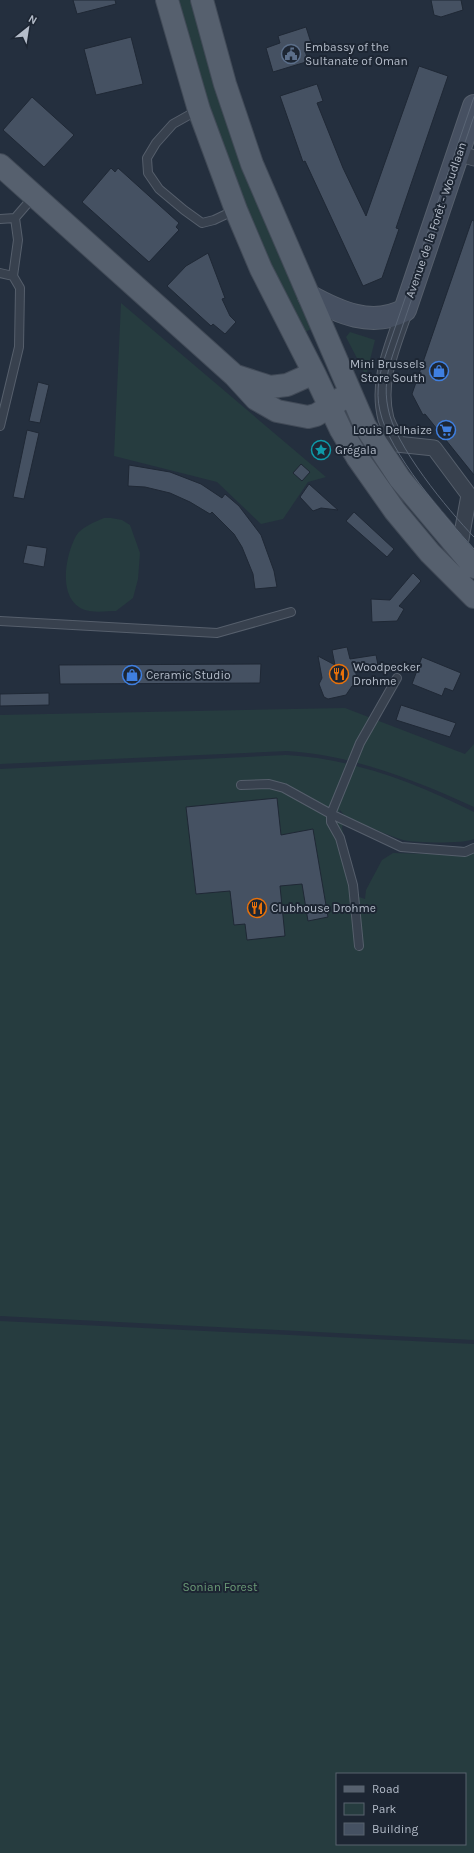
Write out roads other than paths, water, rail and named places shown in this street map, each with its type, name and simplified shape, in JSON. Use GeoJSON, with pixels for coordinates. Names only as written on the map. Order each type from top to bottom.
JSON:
{"type":"FeatureCollection","features":[{"type":"Feature","properties":{"kind":"main road"},"geometry":{"type":"LineString","coordinates":[[167,0],[199,110],[236,210],[261,269],[314,373],[344,437],[395,511],[430,553],[474,597]]}},
{"type":"Feature","properties":{"kind":"main road"},"geometry":{"type":"LineString","coordinates":[[202,0],[225,84],[252,164],[365,426],[400,479],[474,567]]}},
{"type":"Feature","properties":{"kind":"main road"},"geometry":{"type":"LineString","coordinates":[[0,165],[234,375],[256,399],[276,411],[308,417],[316,415],[339,401],[348,384]]}},
{"type":"Feature","properties":{"kind":"main road"},"geometry":{"type":"LineString","coordinates":[[234,375],[270,386],[287,385],[314,373],[348,384]]}},
{"type":"Feature","properties":{"kind":"street","name":"Avenue de la Forêt - Woudlaan"},"geometry":{"type":"LineString","coordinates":[[399,444],[386,418],[382,398],[382,383],[386,364],[405,310],[466,156],[474,106]]}},
{"type":"Feature","properties":{"kind":"street","name":"Avenue de la Forêt - Woudlaan"},"geometry":{"type":"LineString","coordinates":[[308,296],[328,307],[367,319],[384,317],[405,310]]}},
{"type":"Feature","properties":{"kind":"street"},"geometry":{"type":"LineString","coordinates":[[376,444],[399,444],[434,448],[470,495],[459,550]]}},
{"type":"Feature","properties":{"kind":"lane"},"geometry":{"type":"LineString","coordinates":[[199,110],[174,124],[156,143],[147,158],[148,173],[159,189],[202,223],[214,220],[236,210]]}},
{"type":"Feature","properties":{"kind":"lane"},"geometry":{"type":"LineString","coordinates":[[0,219],[15,218],[34,195]]}},
{"type":"Feature","properties":{"kind":"lane"},"geometry":{"type":"LineString","coordinates":[[0,426],[19,347],[20,288],[13,276],[18,240],[15,218]]}},
{"type":"Feature","properties":{"kind":"lane"},"geometry":{"type":"LineString","coordinates":[[0,273],[13,276]]}},
{"type":"Feature","properties":{"kind":"lane"},"geometry":{"type":"LineString","coordinates":[[0,622],[217,633],[291,612]]}},
{"type":"Feature","properties":{"kind":"lane"},"geometry":{"type":"LineString","coordinates":[[360,946],[354,885],[340,838],[331,822],[331,814],[360,743],[397,678]]}},
{"type":"Feature","properties":{"kind":"lane"},"geometry":{"type":"LineString","coordinates":[[240,786],[269,784],[284,788],[303,797],[331,814],[401,847],[464,852],[474,848]]}},
{"type":"Feature","properties":{"kind":"tram line"},"geometry":{"type":"LineString","coordinates":[[474,97],[384,358],[378,388],[380,411],[385,428],[394,446],[420,484],[448,520],[474,549]]}},
{"type":"Feature","properties":{"kind":"tram line"},"geometry":{"type":"LineString","coordinates":[[474,116],[393,354],[389,367],[386,387],[388,408],[392,423],[400,440],[437,494],[450,511],[474,537]]}},
{"type":"Feature","properties":{"kind":"place","name":"Embassy of the Sultanate of Oman"},"geometry":{"type":"Point","coordinates":[291,54]}},
{"type":"Feature","properties":{"kind":"place","name":"Mini Brussels Store South"},"geometry":{"type":"Point","coordinates":[439,371]}},
{"type":"Feature","properties":{"kind":"place","name":"Louis Delhaize"},"geometry":{"type":"Point","coordinates":[446,430]}},
{"type":"Feature","properties":{"kind":"place","name":"Grégala"},"geometry":{"type":"Point","coordinates":[321,450]}},
{"type":"Feature","properties":{"kind":"place","name":"Woodpecker Drohme"},"geometry":{"type":"Point","coordinates":[339,674]}},
{"type":"Feature","properties":{"kind":"place","name":"Ceramic Studio"},"geometry":{"type":"Point","coordinates":[132,675]}},
{"type":"Feature","properties":{"kind":"place","name":"Clubhouse Drohme"},"geometry":{"type":"Point","coordinates":[257,908]}},
{"type":"Feature","properties":{"kind":"park label","name":"Sonian Forest"},"geometry":{"type":"Point","coordinates":[220,1587]}}]}
